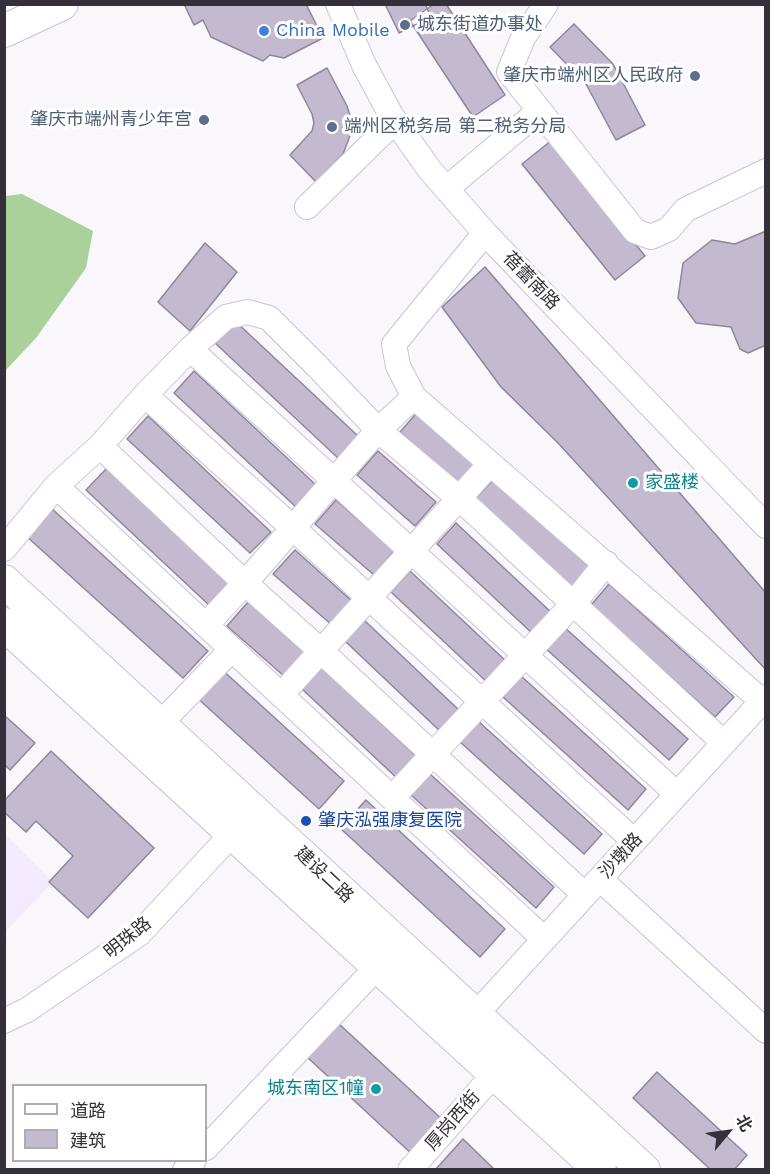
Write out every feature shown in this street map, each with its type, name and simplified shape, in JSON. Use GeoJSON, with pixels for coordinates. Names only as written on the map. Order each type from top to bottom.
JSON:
{"type":"FeatureCollection","features":[{"type":"Feature","properties":{"kind":"main road"},"geometry":{"type":"LineString","coordinates":[[4,32],[62,4]]}},
{"type":"Feature","properties":{"kind":"main road","name":"建设二路"},"geometry":{"type":"LineString","coordinates":[[4,581],[644,1170]]}},
{"type":"Feature","properties":{"kind":"main road","name":"建设二路"},"geometry":{"type":"LineString","coordinates":[[4,624],[600,1170]]}},
{"type":"Feature","properties":{"kind":"street","name":"蓓蕾南路"},"geometry":{"type":"LineString","coordinates":[[338,4],[364,65],[395,121],[429,169],[485,233],[765,526]]}},
{"type":"Feature","properties":{"kind":"street"},"geometry":{"type":"LineString","coordinates":[[546,4],[523,38],[509,72],[635,231],[651,237],[669,229],[685,210],[765,171]]}},
{"type":"Feature","properties":{"kind":"street"},"geometry":{"type":"LineString","coordinates":[[446,189],[539,111]]}},
{"type":"Feature","properties":{"kind":"street"},"geometry":{"type":"LineString","coordinates":[[307,207],[395,121]]}},
{"type":"Feature","properties":{"kind":"street"},"geometry":{"type":"LineString","coordinates":[[485,233],[394,344],[398,366],[414,397],[682,632],[764,699]]}},
{"type":"Feature","properties":{"kind":"street"},"geometry":{"type":"LineString","coordinates":[[4,549],[56,486],[100,446],[190,349],[226,317],[248,312],[269,318],[378,430],[460,499],[723,743]]}},
{"type":"Feature","properties":{"kind":"street"},"geometry":{"type":"LineString","coordinates":[[190,349],[677,794]]}},
{"type":"Feature","properties":{"kind":"street"},"geometry":{"type":"LineString","coordinates":[[145,395],[634,841]]}},
{"type":"Feature","properties":{"kind":"street"},"geometry":{"type":"LineString","coordinates":[[206,625],[378,430],[414,397]]}},
{"type":"Feature","properties":{"kind":"street"},"geometry":{"type":"LineString","coordinates":[[100,446],[245,583],[432,754],[765,1031]]}},
{"type":"Feature","properties":{"kind":"street"},"geometry":{"type":"LineString","coordinates":[[281,695],[490,464]]}},
{"type":"Feature","properties":{"kind":"street"},"geometry":{"type":"LineString","coordinates":[[56,486],[544,939]]}},
{"type":"Feature","properties":{"kind":"street"},"geometry":{"type":"LineString","coordinates":[[392,798],[573,604],[606,563]]}},
{"type":"Feature","properties":{"kind":"street"},"geometry":{"type":"LineString","coordinates":[[160,724],[232,649]]}},
{"type":"Feature","properties":{"kind":"street","name":"沙墩路"},"geometry":{"type":"LineString","coordinates":[[476,1014],[764,699]]}},
{"type":"Feature","properties":{"kind":"street","name":"明珠路"},"geometry":{"type":"LineString","coordinates":[[4,1022],[27,1010],[139,934],[233,833]]}},
{"type":"Feature","properties":{"kind":"street"},"geometry":{"type":"LineString","coordinates":[[207,1147],[378,966]]}},
{"type":"Feature","properties":{"kind":"street","name":"厚岗西街"},"geometry":{"type":"LineString","coordinates":[[410,1170],[495,1073]]}},
{"type":"Feature","properties":{"kind":"shaded area"},"geometry":{"type":"Polygon","coordinates":[[[5,834],[53,882],[7,930],[5,966],[5,834]]]}},
{"type":"Feature","properties":{"kind":"green space"},"geometry":{"type":"Polygon","coordinates":[[[22,194],[93,231],[86,268],[36,338],[5,371],[5,196],[22,194]]]}},
{"type":"Feature","properties":{"kind":"building","name":"China Mobile"},"geometry":{"type":"Polygon","coordinates":[[[184,4],[306,4],[323,38],[284,58],[270,55],[263,61],[211,37],[203,20],[194,25],[184,4]]]}},
{"type":"Feature","properties":{"kind":"building","name":"城东街道办事处"},"geometry":{"type":"Polygon","coordinates":[[[385,4],[425,4],[431,17],[399,33],[385,4]]]}},
{"type":"Feature","properties":{"kind":"building"},"geometry":{"type":"Polygon","coordinates":[[[434,4],[446,4],[505,95],[473,117],[410,21],[434,4]]]}},
{"type":"Feature","properties":{"kind":"building"},"geometry":{"type":"Polygon","coordinates":[[[574,24],[613,64],[645,125],[616,140],[586,84],[550,47],[574,24]]]}},
{"type":"Feature","properties":{"kind":"building","name":"端州区税务局 第二税务分局"},"geometry":{"type":"Polygon","coordinates":[[[327,68],[347,106],[351,119],[351,133],[343,154],[316,182],[290,155],[312,131],[314,123],[312,114],[297,85],[327,68]]]}},
{"type":"Feature","properties":{"kind":"building"},"geometry":{"type":"Polygon","coordinates":[[[552,140],[645,256],[615,280],[522,164],[552,140]]]}},
{"type":"Feature","properties":{"kind":"building"},"geometry":{"type":"Polygon","coordinates":[[[766,231],[766,345],[748,353],[740,349],[731,327],[696,323],[678,298],[683,263],[712,240],[735,244],[766,231]]]}},
{"type":"Feature","properties":{"kind":"building"},"geometry":{"type":"Polygon","coordinates":[[[205,243],[237,272],[190,331],[158,302],[205,243]]]}},
{"type":"Feature","properties":{"kind":"building","name":"家盛楼"},"geometry":{"type":"Polygon","coordinates":[[[485,267],[766,593],[766,670],[558,443],[501,387],[442,307],[485,267]]]}},
{"type":"Feature","properties":{"kind":"building"},"geometry":{"type":"Polygon","coordinates":[[[235,321],[358,436],[338,458],[215,343],[235,321]]]}},
{"type":"Feature","properties":{"kind":"building"},"geometry":{"type":"Polygon","coordinates":[[[194,371],[317,486],[297,508],[174,393],[194,371]]]}},
{"type":"Feature","properties":{"kind":"building"},"geometry":{"type":"Polygon","coordinates":[[[421,408],[479,459],[458,483],[400,432],[421,408]]]}},
{"type":"Feature","properties":{"kind":"building"},"geometry":{"type":"Polygon","coordinates":[[[148,416],[271,532],[250,553],[127,439],[148,416]]]}},
{"type":"Feature","properties":{"kind":"building"},"geometry":{"type":"Polygon","coordinates":[[[378,451],[436,502],[415,526],[357,475],[378,451]]]}},
{"type":"Feature","properties":{"kind":"building"},"geometry":{"type":"Polygon","coordinates":[[[107,468],[229,583],[209,605],[86,490],[107,468]]]}},
{"type":"Feature","properties":{"kind":"building"},"geometry":{"type":"Polygon","coordinates":[[[495,478],[592,569],[572,590],[475,499],[495,478]]]}},
{"type":"Feature","properties":{"kind":"building"},"geometry":{"type":"Polygon","coordinates":[[[336,500],[394,551],[374,575],[315,524],[336,500]]]}},
{"type":"Feature","properties":{"kind":"building"},"geometry":{"type":"Polygon","coordinates":[[[50,507],[208,651],[183,678],[25,535],[50,507]]]}},
{"type":"Feature","properties":{"kind":"building"},"geometry":{"type":"Polygon","coordinates":[[[456,523],[553,614],[534,635],[437,544],[456,523]]]}},
{"type":"Feature","properties":{"kind":"building"},"geometry":{"type":"Polygon","coordinates":[[[295,550],[353,602],[332,625],[273,574],[295,550]]]}},
{"type":"Feature","properties":{"kind":"building"},"geometry":{"type":"Polygon","coordinates":[[[410,571],[507,662],[488,683],[391,592],[410,571]]]}},
{"type":"Feature","properties":{"kind":"building"},"geometry":{"type":"Polygon","coordinates":[[[609,584],[734,697],[715,717],[591,605],[609,584]]]}},
{"type":"Feature","properties":{"kind":"building"},"geometry":{"type":"Polygon","coordinates":[[[248,602],[306,654],[285,677],[227,626],[248,602]]]}},
{"type":"Feature","properties":{"kind":"building"},"geometry":{"type":"Polygon","coordinates":[[[364,620],[461,712],[442,733],[345,641],[364,620]]]}},
{"type":"Feature","properties":{"kind":"building"},"geometry":{"type":"Polygon","coordinates":[[[563,626],[688,739],[669,760],[544,647],[563,626]]]}},
{"type":"Feature","properties":{"kind":"building"},"geometry":{"type":"Polygon","coordinates":[[[219,667],[344,781],[319,809],[194,695],[219,667]]]}},
{"type":"Feature","properties":{"kind":"building"},"geometry":{"type":"Polygon","coordinates":[[[322,668],[419,759],[399,780],[302,689],[322,668]]]}},
{"type":"Feature","properties":{"kind":"building"},"geometry":{"type":"Polygon","coordinates":[[[521,676],[646,789],[628,810],[503,697],[521,676]]]}},
{"type":"Feature","properties":{"kind":"building"},"geometry":{"type":"Polygon","coordinates":[[[4,715],[35,743],[10,770],[4,764],[4,715]]]}},
{"type":"Feature","properties":{"kind":"building"},"geometry":{"type":"Polygon","coordinates":[[[477,720],[602,834],[584,854],[459,741],[477,720]]]}},
{"type":"Feature","properties":{"kind":"building"},"geometry":{"type":"Polygon","coordinates":[[[51,751],[154,848],[88,918],[49,882],[73,856],[36,821],[26,832],[4,812],[4,801],[51,751]]]}},
{"type":"Feature","properties":{"kind":"building"},"geometry":{"type":"Polygon","coordinates":[[[430,774],[554,887],[536,908],[411,795],[430,774]]]}},
{"type":"Feature","properties":{"kind":"building"},"geometry":{"type":"Polygon","coordinates":[[[366,800],[505,929],[480,957],[340,828],[366,800]]]}},
{"type":"Feature","properties":{"kind":"building","name":"城东南区1幢"},"geometry":{"type":"Polygon","coordinates":[[[338,1023],[445,1122],[414,1156],[307,1057],[338,1023]]]}},
{"type":"Feature","properties":{"kind":"building"},"geometry":{"type":"Polygon","coordinates":[[[657,1072],[747,1155],[734,1170],[711,1170],[633,1098],[657,1072]]]}},
{"type":"Feature","properties":{"kind":"building"},"geometry":{"type":"Polygon","coordinates":[[[463,1139],[495,1170],[435,1170],[463,1139]]]}},
{"type":"Feature","properties":{"kind":"place","name":"城东街道办事处"},"geometry":{"type":"Point","coordinates":[405,25]}},
{"type":"Feature","properties":{"kind":"place","name":"China Mobile"},"geometry":{"type":"Point","coordinates":[264,31]}},
{"type":"Feature","properties":{"kind":"place","name":"肇庆市端州区人民政府"},"geometry":{"type":"Point","coordinates":[695,76]}},
{"type":"Feature","properties":{"kind":"place","name":"肇庆市端州青少年宫"},"geometry":{"type":"Point","coordinates":[204,120]}},
{"type":"Feature","properties":{"kind":"place","name":"端州区税务局 第二税务分局"},"geometry":{"type":"Point","coordinates":[332,127]}},
{"type":"Feature","properties":{"kind":"place","name":"家盛楼"},"geometry":{"type":"Point","coordinates":[633,483]}},
{"type":"Feature","properties":{"kind":"place","name":"肇庆泓强康复医院"},"geometry":{"type":"Point","coordinates":[306,821]}},
{"type":"Feature","properties":{"kind":"place","name":"城东南区1幢"},"geometry":{"type":"Point","coordinates":[376,1089]}}]}
